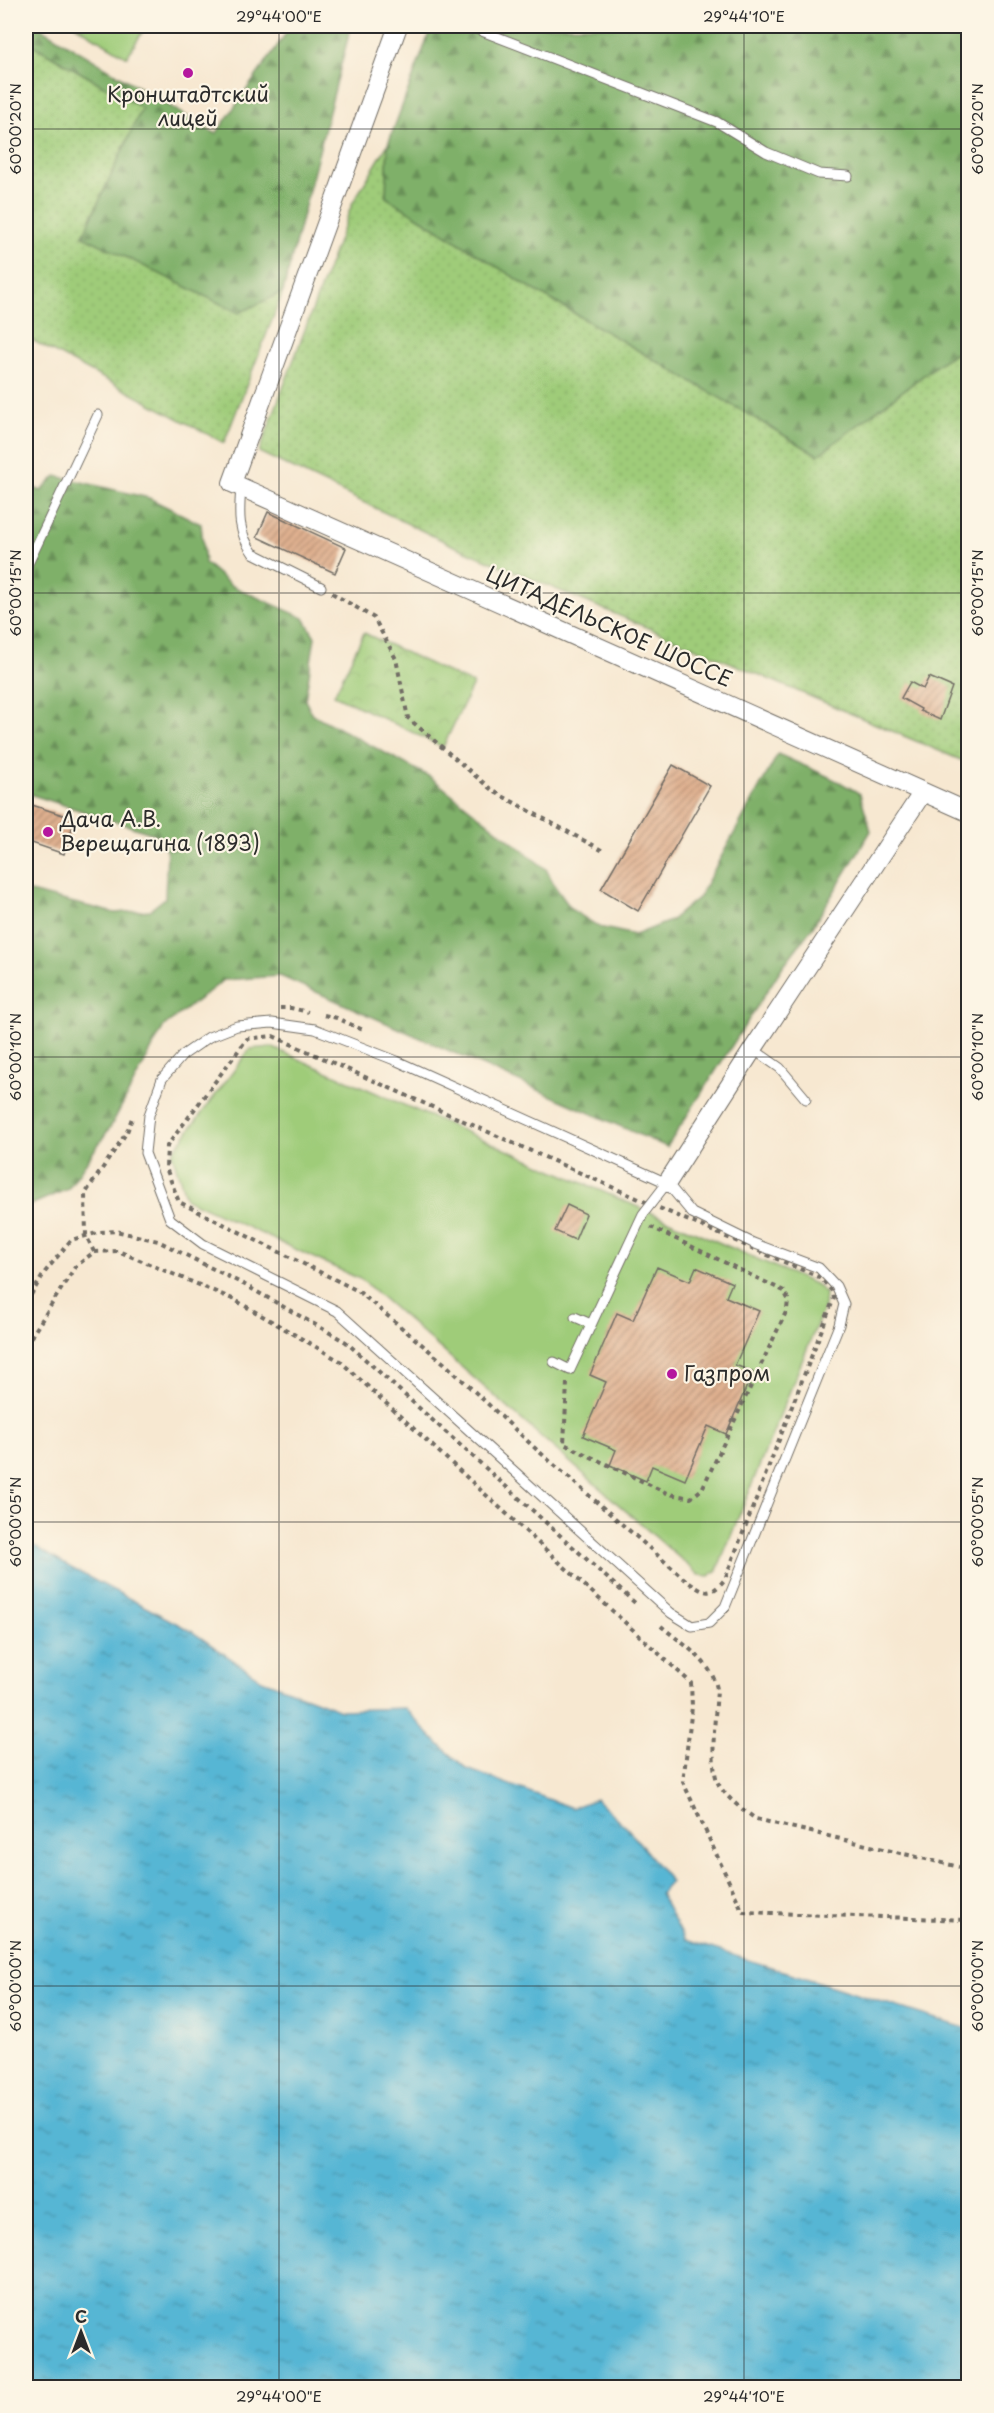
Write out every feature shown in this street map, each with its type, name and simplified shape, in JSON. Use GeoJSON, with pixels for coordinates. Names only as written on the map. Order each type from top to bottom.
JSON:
{"type":"FeatureCollection","features":[{"type":"Feature","properties":{"kind":"street"},"geometry":{"type":"LineString","coordinates":[[236,485],[398,26]]}},
{"type":"Feature","properties":{"kind":"street","name":"ЦИТАДЕЛЬСКОЕ ШОССЕ"},"geometry":{"type":"LineString","coordinates":[[236,485],[969,812]]}},
{"type":"Feature","properties":{"kind":"street"},"geometry":{"type":"LineString","coordinates":[[667,1184],[753,1049],[923,792]]}},
{"type":"Feature","properties":{"kind":"lane"},"geometry":{"type":"LineString","coordinates":[[469,26],[717,122],[766,152],[819,174],[848,176]]}},
{"type":"Feature","properties":{"kind":"lane"},"geometry":{"type":"LineString","coordinates":[[26,568],[98,415]]}},
{"type":"Feature","properties":{"kind":"lane"},"geometry":{"type":"LineString","coordinates":[[236,485],[238,520],[247,544],[254,553],[321,587]]}},
{"type":"Feature","properties":{"kind":"lane"},"geometry":{"type":"LineString","coordinates":[[272,1023],[315,1029],[397,1061],[667,1184],[692,1213],[753,1243],[819,1268],[836,1286],[844,1304],[839,1324],[725,1607],[709,1623],[692,1626],[671,1613],[337,1311],[203,1244],[170,1219],[146,1153],[149,1115],[162,1079],[183,1055],[209,1037],[237,1026],[272,1023]]}},
{"type":"Feature","properties":{"kind":"lane"},"geometry":{"type":"LineString","coordinates":[[753,1049],[780,1068],[806,1098]]}},
{"type":"Feature","properties":{"kind":"lane"},"geometry":{"type":"LineString","coordinates":[[554,1362],[570,1370],[639,1222],[650,1204],[667,1184]]}},
{"type":"Feature","properties":{"kind":"lane"},"geometry":{"type":"LineString","coordinates":[[575,1317],[591,1324]]}},
{"type":"Feature","properties":{"kind":"path"},"geometry":{"type":"LineString","coordinates":[[321,587],[374,618],[396,659],[408,718],[493,791],[605,852]]}},
{"type":"Feature","properties":{"kind":"path"},"geometry":{"type":"LineString","coordinates":[[272,1009],[291,1008],[337,1018],[370,1033]]}},
{"type":"Feature","properties":{"kind":"path"},"geometry":{"type":"LineString","coordinates":[[273,1036],[650,1204],[821,1278],[832,1291],[834,1298],[725,1579],[717,1590],[709,1593],[699,1590],[687,1581],[536,1449],[444,1363],[358,1291],[179,1202],[166,1168],[167,1146],[247,1039],[273,1036]]}},
{"type":"Feature","properties":{"kind":"path"},"geometry":{"type":"LineString","coordinates":[[94,1252],[86,1235],[85,1194],[127,1132],[134,1112]]}},
{"type":"Feature","properties":{"kind":"path"},"geometry":{"type":"LineString","coordinates":[[565,1391],[564,1443],[669,1494],[691,1498],[702,1489],[787,1310],[788,1299],[784,1291],[639,1222]]}},
{"type":"Feature","properties":{"kind":"path"},"geometry":{"type":"LineString","coordinates":[[26,1303],[45,1272],[72,1240],[100,1232],[116,1231],[158,1241],[245,1285],[346,1342],[640,1607]]}},
{"type":"Feature","properties":{"kind":"path"},"geometry":{"type":"LineString","coordinates":[[26,1345],[75,1267],[94,1252],[118,1251],[235,1300],[340,1361],[691,1683],[692,1707],[683,1782],[743,1912],[969,1920]]}},
{"type":"Feature","properties":{"kind":"path"},"geometry":{"type":"LineString","coordinates":[[657,1622],[710,1668],[717,1689],[714,1771],[719,1785],[743,1810],[756,1819],[969,1869]]}},
{"type":"Feature","properties":{"kind":"green space"},"geometry":{"type":"Polygon","coordinates":[[[26,26],[37,26],[216,134],[291,26],[351,26],[283,292],[239,313],[83,236],[142,108],[26,41],[26,26]]]}},
{"type":"Feature","properties":{"kind":"green space"},"geometry":{"type":"Polygon","coordinates":[[[76,26],[146,26],[127,57],[76,26]]]}},
{"type":"Feature","properties":{"kind":"green space"},"geometry":{"type":"Polygon","coordinates":[[[432,26],[968,26],[968,347],[945,359],[818,455],[536,291],[386,197],[388,144],[432,26]]]}},
{"type":"Feature","properties":{"kind":"green space"},"geometry":{"type":"Polygon","coordinates":[[[26,41],[142,108],[83,236],[239,313],[283,292],[224,443],[26,337],[26,41]]]}},
{"type":"Feature","properties":{"kind":"green space"},"geometry":{"type":"Polygon","coordinates":[[[388,144],[386,197],[536,291],[818,455],[945,359],[968,347],[968,763],[454,546],[259,452],[352,204],[388,144]]]}},
{"type":"Feature","properties":{"kind":"green space"},"geometry":{"type":"Polygon","coordinates":[[[56,476],[149,498],[201,524],[205,563],[232,586],[304,618],[315,637],[305,700],[312,714],[430,777],[546,869],[572,910],[599,927],[635,935],[670,921],[699,897],[778,754],[830,777],[860,794],[871,831],[812,928],[783,966],[667,1147],[280,976],[224,980],[164,1026],[111,1126],[68,1189],[26,1207],[26,891],[115,913],[150,910],[165,898],[167,852],[157,835],[26,793],[26,484],[41,491],[56,476]]]}},
{"type":"Feature","properties":{"kind":"green space"},"geometry":{"type":"Polygon","coordinates":[[[364,633],[473,684],[443,747],[334,695],[364,633]]]}},
{"type":"Feature","properties":{"kind":"green space"},"geometry":{"type":"Polygon","coordinates":[[[271,1047],[817,1285],[825,1293],[824,1307],[717,1570],[709,1576],[699,1575],[362,1280],[186,1199],[172,1153],[250,1049],[271,1047]]]}},
{"type":"Feature","properties":{"kind":"water"},"geometry":{"type":"Polygon","coordinates":[[[26,1541],[71,1568],[191,1631],[262,1680],[341,1710],[405,1708],[432,1738],[467,1769],[572,1808],[596,1799],[628,1829],[671,1882],[660,1894],[685,1940],[968,2029],[968,2387],[26,2387],[26,1541]]]}},
{"type":"Feature","properties":{"kind":"building"},"geometry":{"type":"Polygon","coordinates":[[[268,512],[346,548],[335,573],[257,537],[268,512]]]}},
{"type":"Feature","properties":{"kind":"building"},"geometry":{"type":"Polygon","coordinates":[[[929,677],[952,687],[940,720],[920,711],[921,709],[901,698],[910,682],[923,689],[929,677]]]}},
{"type":"Feature","properties":{"kind":"building"},"geometry":{"type":"Polygon","coordinates":[[[673,765],[710,786],[638,911],[601,889],[673,765]]]}},
{"type":"Feature","properties":{"kind":"building","name":"Дача А.В. Верещагина (1893)"},"geometry":{"type":"Polygon","coordinates":[[[26,803],[75,819],[64,854],[26,841],[26,803]]]}},
{"type":"Feature","properties":{"kind":"building"},"geometry":{"type":"Polygon","coordinates":[[[567,1205],[586,1214],[575,1240],[555,1231],[567,1205]]]}},
{"type":"Feature","properties":{"kind":"building","name":"Газпром"},"geometry":{"type":"Polygon","coordinates":[[[657,1267],[690,1281],[696,1267],[732,1283],[726,1297],[759,1311],[735,1365],[753,1372],[726,1434],[708,1426],[685,1480],[652,1466],[646,1481],[610,1465],[616,1450],[583,1436],[606,1382],[590,1375],[617,1313],[633,1320],[657,1267]]]}},
{"type":"Feature","properties":{"kind":"place","name":"Кронштадтский лицей"},"geometry":{"type":"Point","coordinates":[188,73]}},
{"type":"Feature","properties":{"kind":"place","name":"Дача А.В. Верещагина (1893)"},"geometry":{"type":"Point","coordinates":[48,832]}},
{"type":"Feature","properties":{"kind":"place","name":"Газпром"},"geometry":{"type":"Point","coordinates":[672,1374]}}]}
